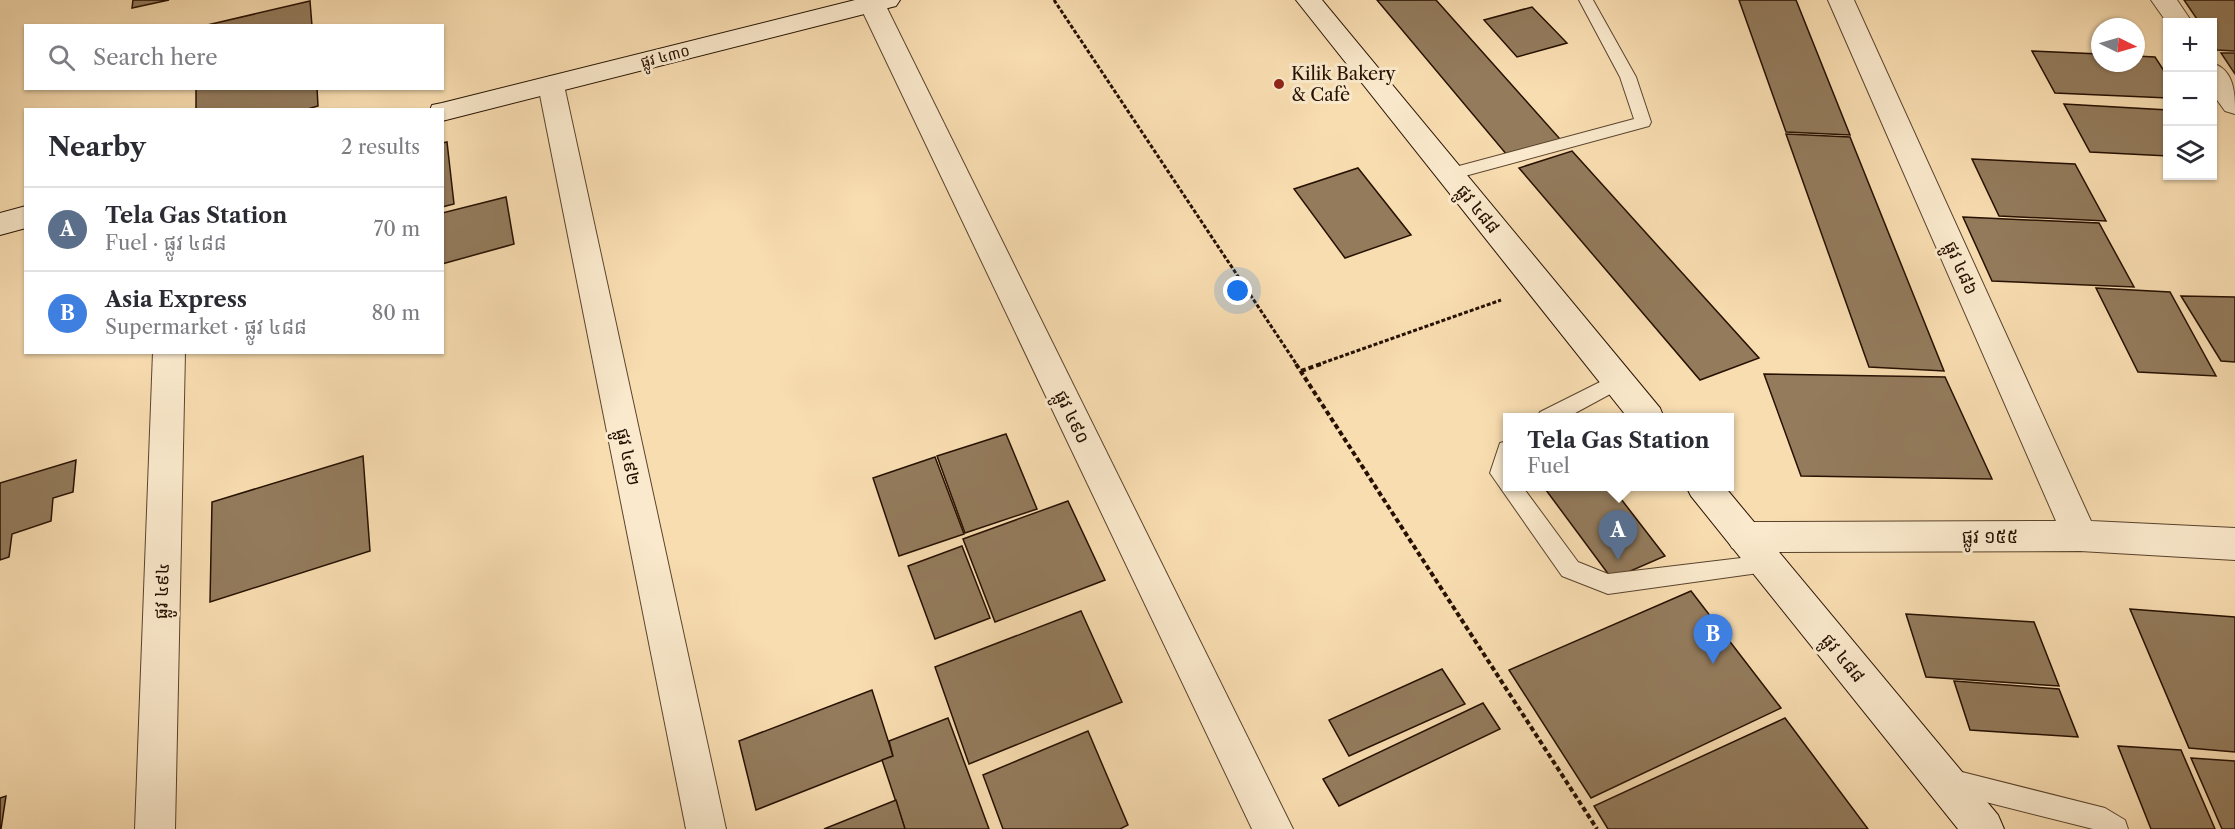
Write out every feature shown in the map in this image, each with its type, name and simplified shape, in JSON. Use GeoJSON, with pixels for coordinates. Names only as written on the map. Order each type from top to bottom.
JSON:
{"type":"FeatureCollection","features":[{"type":"Feature","properties":{"kind":"street","name":"ផ្លូវ ៤៨៨"},"geometry":{"type":"LineString","coordinates":[[1309,0],[1645,413]]}},
{"type":"Feature","properties":{"kind":"street","name":"ផ្លូវ ៤៨៦"},"geometry":{"type":"LineString","coordinates":[[1841,0],[2080,536]]}},
{"type":"Feature","properties":{"kind":"street"},"geometry":{"type":"LineString","coordinates":[[2164,0],[2176,18]]}},
{"type":"Feature","properties":{"kind":"street","name":"ផ្លូវ ៤៣០"},"geometry":{"type":"LineString","coordinates":[[444,112],[879,2]]}},
{"type":"Feature","properties":{"kind":"street","name":"ផ្លូវ ៤៩០"},"geometry":{"type":"LineString","coordinates":[[879,2],[1273,829]]}},
{"type":"Feature","properties":{"kind":"street"},"geometry":{"type":"LineString","coordinates":[[2217,79],[2235,105]]}},
{"type":"Feature","properties":{"kind":"street","name":"ផ្លូវ ៤៩២"},"geometry":{"type":"LineString","coordinates":[[551,85],[706,829]]}},
{"type":"Feature","properties":{"kind":"street"},"geometry":{"type":"LineString","coordinates":[[0,224],[24,218]]}},
{"type":"Feature","properties":{"kind":"street","name":"ផ្លូវ ៤៩៤"},"geometry":{"type":"LineString","coordinates":[[155,829],[168,354]]}},
{"type":"Feature","properties":{"kind":"street","name":"ផ្លូវ ៤៨៨"},"geometry":{"type":"LineString","coordinates":[[1707,491],[1984,829]]}},
{"type":"Feature","properties":{"kind":"street","name":"ផ្លូវ ១៥៥"},"geometry":{"type":"LineString","coordinates":[[1755,551],[2080,536],[2235,544]]}},
{"type":"Feature","properties":{"kind":"lane"},"geometry":{"type":"LineString","coordinates":[[1450,174],[1643,122],[1628,77],[1586,0]]}},
{"type":"Feature","properties":{"kind":"lane"},"geometry":{"type":"LineString","coordinates":[[1555,413],[1618,381]]}},
{"type":"Feature","properties":{"kind":"lane"},"geometry":{"type":"LineString","coordinates":[[1503,463],[1500,473],[1503,477]]}},
{"type":"Feature","properties":{"kind":"lane"},"geometry":{"type":"LineString","coordinates":[[1514,491],[1570,569],[1608,584],[1755,551]]}},
{"type":"Feature","properties":{"kind":"lane"},"geometry":{"type":"LineString","coordinates":[[1944,780],[2104,820],[2116,829]]}},
{"type":"Feature","properties":{"kind":"path"},"geometry":{"type":"LineString","coordinates":[[1054,0],[1302,371],[1597,829]]}},
{"type":"Feature","properties":{"kind":"path"},"geometry":{"type":"LineString","coordinates":[[1302,371],[1540,286]]}},
{"type":"Feature","properties":{"kind":"building"},"geometry":{"type":"Polygon","coordinates":[[[133,0],[169,0],[132,8],[133,0]]]}},
{"type":"Feature","properties":{"kind":"building"},"geometry":{"type":"Polygon","coordinates":[[[1377,0],[1436,0],[1560,139],[1507,155],[1377,0]]]}},
{"type":"Feature","properties":{"kind":"building"},"geometry":{"type":"Polygon","coordinates":[[[1739,0],[1796,0],[1850,135],[1786,132],[1739,0]]]}},
{"type":"Feature","properties":{"kind":"building"},"geometry":{"type":"Polygon","coordinates":[[[2184,0],[2235,0],[2235,51],[2217,50],[2217,18],[2196,18],[2184,0]]]}},
{"type":"Feature","properties":{"kind":"building"},"geometry":{"type":"Polygon","coordinates":[[[310,1],[312,24],[212,24],[310,1]]]}},
{"type":"Feature","properties":{"kind":"building"},"geometry":{"type":"Polygon","coordinates":[[[1532,7],[1567,43],[1517,57],[1484,20],[1532,7]]]}},
{"type":"Feature","properties":{"kind":"building"},"geometry":{"type":"Polygon","coordinates":[[[2032,51],[2091,54],[2091,72],[2145,72],[2145,56],[2155,57],[2163,69],[2163,98],[2055,93],[2032,51]]]}},
{"type":"Feature","properties":{"kind":"building"},"geometry":{"type":"Polygon","coordinates":[[[2221,53],[2235,53],[2235,74],[2221,53]]]}},
{"type":"Feature","properties":{"kind":"building"},"geometry":{"type":"Polygon","coordinates":[[[196,90],[317,90],[318,106],[311,108],[196,108],[196,90]]]}},
{"type":"Feature","properties":{"kind":"building"},"geometry":{"type":"Polygon","coordinates":[[[2064,104],[2163,110],[2163,156],[2090,152],[2064,104]]]}},
{"type":"Feature","properties":{"kind":"building"},"geometry":{"type":"Polygon","coordinates":[[[1786,134],[1850,137],[1944,371],[1869,367],[1786,134]]]}},
{"type":"Feature","properties":{"kind":"building"},"geometry":{"type":"Polygon","coordinates":[[[447,142],[454,204],[444,206],[444,143],[447,142]]]}},
{"type":"Feature","properties":{"kind":"building"},"geometry":{"type":"Polygon","coordinates":[[[1572,151],[1759,358],[1700,380],[1519,168],[1572,151]]]}},
{"type":"Feature","properties":{"kind":"building"},"geometry":{"type":"Polygon","coordinates":[[[1972,159],[2075,164],[2106,221],[1999,216],[1972,159]]]}},
{"type":"Feature","properties":{"kind":"building"},"geometry":{"type":"Polygon","coordinates":[[[1358,168],[1411,235],[1345,258],[1294,189],[1358,168]]]}},
{"type":"Feature","properties":{"kind":"building"},"geometry":{"type":"Polygon","coordinates":[[[506,197],[514,244],[444,263],[444,212],[506,197]]]}},
{"type":"Feature","properties":{"kind":"building"},"geometry":{"type":"Polygon","coordinates":[[[1963,217],[2099,223],[2134,287],[1992,281],[1963,217]]]}},
{"type":"Feature","properties":{"kind":"building"},"geometry":{"type":"Polygon","coordinates":[[[2096,288],[2170,292],[2216,376],[2138,372],[2096,288]]]}},
{"type":"Feature","properties":{"kind":"building"},"geometry":{"type":"Polygon","coordinates":[[[2181,296],[2235,297],[2235,362],[2221,361],[2181,296]]]}},
{"type":"Feature","properties":{"kind":"building"},"geometry":{"type":"Polygon","coordinates":[[[1764,374],[1945,377],[1992,479],[1801,476],[1764,374]]]}},
{"type":"Feature","properties":{"kind":"building"},"geometry":{"type":"Polygon","coordinates":[[[1006,434],[1037,509],[965,533],[937,456],[1006,434]]]}},
{"type":"Feature","properties":{"kind":"building"},"geometry":{"type":"Polygon","coordinates":[[[363,456],[370,551],[210,602],[212,502],[363,456]]]}},
{"type":"Feature","properties":{"kind":"building"},"geometry":{"type":"Polygon","coordinates":[[[935,457],[964,534],[899,556],[873,478],[935,457]]]}},
{"type":"Feature","properties":{"kind":"building"},"geometry":{"type":"Polygon","coordinates":[[[76,460],[73,492],[53,498],[51,521],[12,534],[9,557],[0,560],[0,483],[76,460]]]}},
{"type":"Feature","properties":{"kind":"building"},"geometry":{"type":"Polygon","coordinates":[[[1547,491],[1615,491],[1665,556],[1612,579],[1547,491]]]}},
{"type":"Feature","properties":{"kind":"building"},"geometry":{"type":"Polygon","coordinates":[[[1068,501],[1105,580],[995,622],[963,539],[1068,501]]]}},
{"type":"Feature","properties":{"kind":"building"},"geometry":{"type":"Polygon","coordinates":[[[962,546],[990,618],[935,639],[908,566],[962,546]]]}},
{"type":"Feature","properties":{"kind":"building"},"geometry":{"type":"Polygon","coordinates":[[[1691,591],[1781,708],[1591,798],[1509,670],[1691,591]]]}},
{"type":"Feature","properties":{"kind":"building"},"geometry":{"type":"Polygon","coordinates":[[[2130,609],[2235,617],[2235,752],[2189,748],[2130,609]]]}},
{"type":"Feature","properties":{"kind":"building"},"geometry":{"type":"Polygon","coordinates":[[[1081,611],[1122,702],[969,764],[935,667],[1081,611]]]}},
{"type":"Feature","properties":{"kind":"building"},"geometry":{"type":"Polygon","coordinates":[[[1906,614],[2034,622],[2059,686],[1926,677],[1906,614]]]}},
{"type":"Feature","properties":{"kind":"building"},"geometry":{"type":"Polygon","coordinates":[[[1442,669],[1465,704],[1349,756],[1329,720],[1442,669]]]}},
{"type":"Feature","properties":{"kind":"building"},"geometry":{"type":"Polygon","coordinates":[[[1954,681],[2059,689],[2078,737],[1970,730],[1954,681]]]}},
{"type":"Feature","properties":{"kind":"building"},"geometry":{"type":"Polygon","coordinates":[[[872,690],[893,756],[756,810],[739,741],[872,690]]]}},
{"type":"Feature","properties":{"kind":"building"},"geometry":{"type":"Polygon","coordinates":[[[1483,703],[1500,729],[1339,806],[1323,779],[1483,703]]]}},
{"type":"Feature","properties":{"kind":"building"},"geometry":{"type":"Polygon","coordinates":[[[948,718],[989,829],[905,829],[882,760],[893,756],[889,741],[948,718]]]}},
{"type":"Feature","properties":{"kind":"building"},"geometry":{"type":"Polygon","coordinates":[[[1785,718],[1868,829],[1608,829],[1594,806],[1785,718]]]}},
{"type":"Feature","properties":{"kind":"building"},"geometry":{"type":"Polygon","coordinates":[[[1088,731],[1128,825],[1120,829],[1003,829],[983,775],[1088,731]]]}},
{"type":"Feature","properties":{"kind":"building"},"geometry":{"type":"Polygon","coordinates":[[[2118,746],[2181,750],[2215,829],[2151,829],[2118,746]]]}},
{"type":"Feature","properties":{"kind":"building"},"geometry":{"type":"Polygon","coordinates":[[[2191,758],[2235,761],[2235,829],[2222,829],[2191,758]]]}},
{"type":"Feature","properties":{"kind":"building"},"geometry":{"type":"Polygon","coordinates":[[[6,796],[1,829],[0,829],[0,798],[6,796]]]}},
{"type":"Feature","properties":{"kind":"building"},"geometry":{"type":"Polygon","coordinates":[[[896,800],[905,829],[824,829],[896,800]]]}},
{"type":"Feature","properties":{"kind":"place","name":"Kilik Bakery & Cafè"},"geometry":{"type":"Point","coordinates":[1279,84]}},
{"type":"Feature","properties":{"kind":"place","name":"Tela Gas Station"},"geometry":{"type":"Point","coordinates":[1618,560]}},
{"type":"Feature","properties":{"kind":"place","name":"Asia Express"},"geometry":{"type":"Point","coordinates":[1713,664]}}]}
